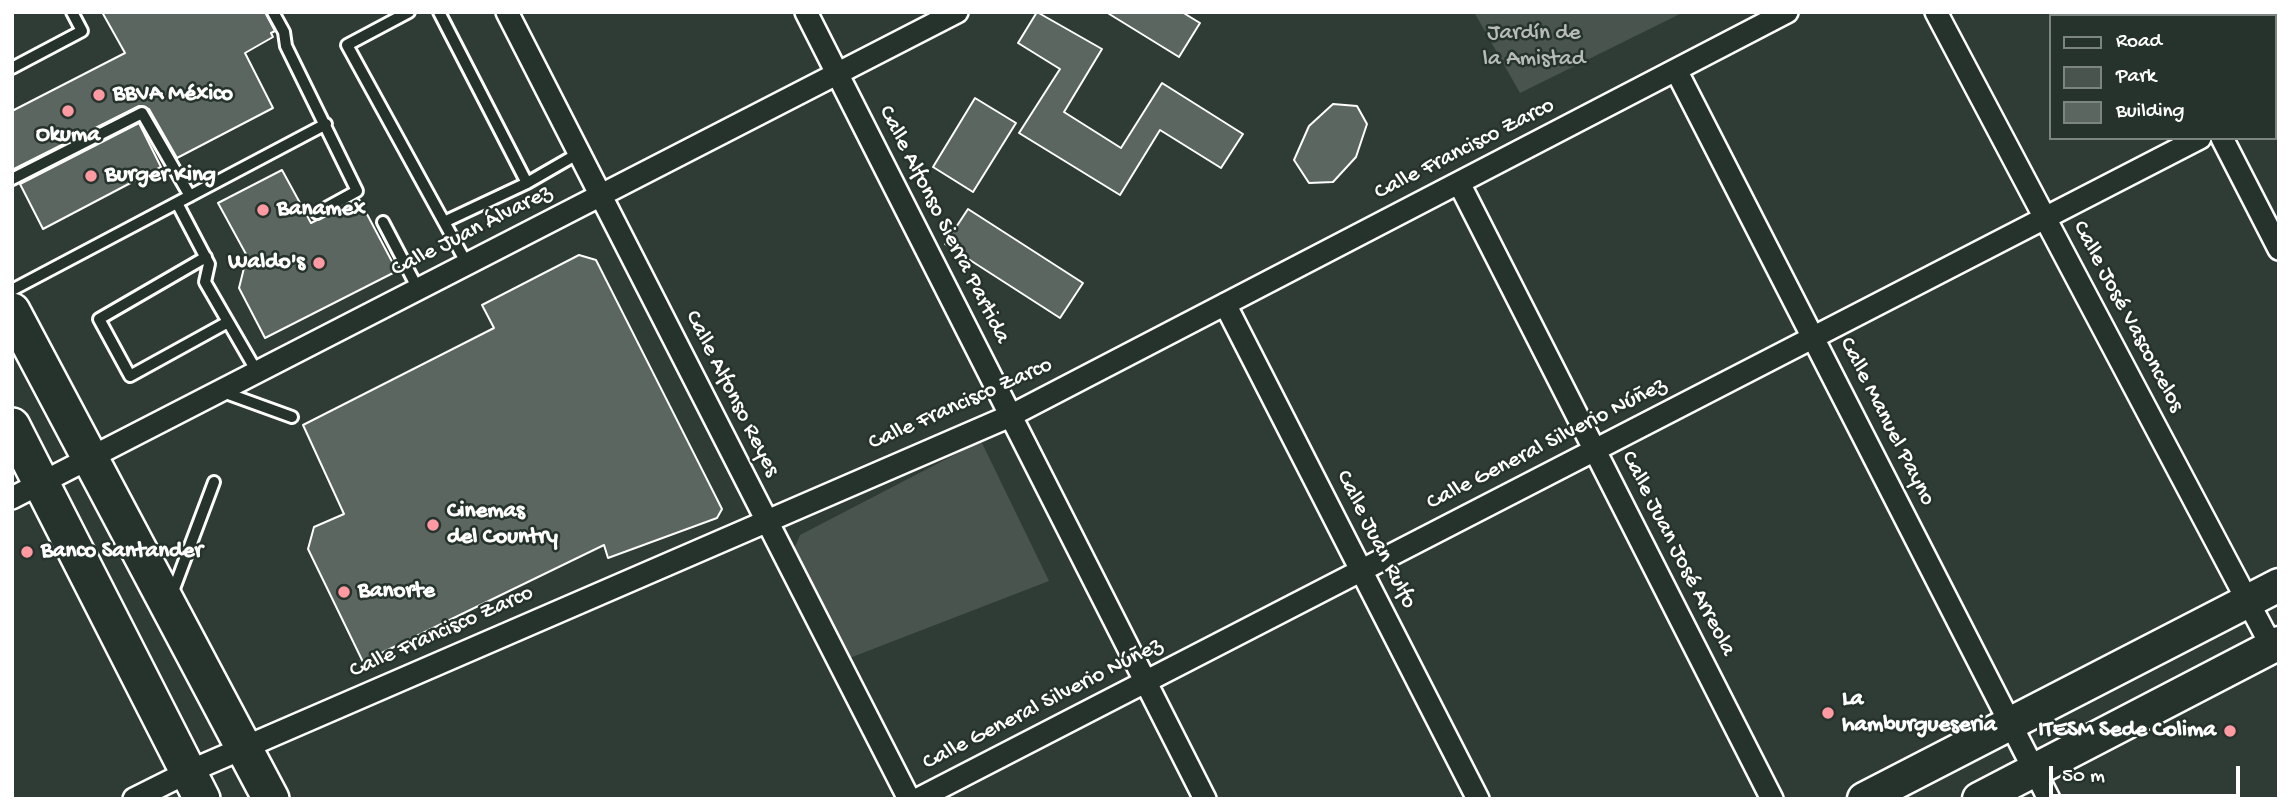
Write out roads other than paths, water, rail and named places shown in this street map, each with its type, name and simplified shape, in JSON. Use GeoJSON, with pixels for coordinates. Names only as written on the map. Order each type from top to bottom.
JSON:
{"type":"FeatureCollection","features":[{"type":"Feature","properties":{"kind":"main road"},"geometry":{"type":"LineString","coordinates":[[12,311],[92,457],[271,799]]}},
{"type":"Feature","properties":{"kind":"main road"},"geometry":{"type":"LineString","coordinates":[[12,426],[27,490],[195,785]]}},
{"type":"Feature","properties":{"kind":"main road"},"geometry":{"type":"LineString","coordinates":[[1864,799],[2279,585]]}},
{"type":"Feature","properties":{"kind":"main road"},"geometry":{"type":"LineString","coordinates":[[1979,799],[2275,645]]}},
{"type":"Feature","properties":{"kind":"street","name":"Calle Alfonso Reyes"},"geometry":{"type":"LineString","coordinates":[[507,12],[909,799]]}},
{"type":"Feature","properties":{"kind":"street","name":"Calle Alfonso Sierra Partida"},"geometry":{"type":"LineString","coordinates":[[806,12],[1205,799]]}},
{"type":"Feature","properties":{"kind":"street","name":"Calle Juan Álvarez"},"geometry":{"type":"LineString","coordinates":[[27,490],[957,12]]}},
{"type":"Feature","properties":{"kind":"street","name":"Calle Francisco Zarco"},"geometry":{"type":"LineString","coordinates":[[134,799],[195,785],[244,748],[1010,416],[1787,12]]}},
{"type":"Feature","properties":{"kind":"street","name":"Calle José Vasconcelos"},"geometry":{"type":"LineString","coordinates":[[1936,12],[2043,219],[2275,645]]}},
{"type":"Feature","properties":{"kind":"street","name":"Calle Manuel Payno"},"geometry":{"type":"LineString","coordinates":[[1676,70],[2049,799]]}},
{"type":"Feature","properties":{"kind":"street","name":"Calle General Silverio Núñez"},"geometry":{"type":"LineString","coordinates":[[918,799],[2196,140]]}},
{"type":"Feature","properties":{"kind":"street"},"geometry":{"type":"LineString","coordinates":[[2223,140],[2279,249]]}},
{"type":"Feature","properties":{"kind":"street","name":"Calle Juan José Arreola"},"geometry":{"type":"LineString","coordinates":[[1459,183],[1772,799]]}},
{"type":"Feature","properties":{"kind":"street","name":"Calle Juan Rulfo"},"geometry":{"type":"LineString","coordinates":[[1225,304],[1478,799]]}},
{"type":"Feature","properties":{"kind":"lane"},"geometry":{"type":"LineString","coordinates":[[12,68],[82,31],[72,12]]}},
{"type":"Feature","properties":{"kind":"lane"},"geometry":{"type":"LineString","coordinates":[[274,12],[284,32],[286,46],[357,191],[317,213]]}},
{"type":"Feature","properties":{"kind":"lane"},"geometry":{"type":"LineString","coordinates":[[409,12],[347,45],[467,264]]}},
{"type":"Feature","properties":{"kind":"lane"},"geometry":{"type":"LineString","coordinates":[[439,12],[527,183]]}},
{"type":"Feature","properties":{"kind":"lane"},"geometry":{"type":"LineString","coordinates":[[12,179],[142,113],[190,196]]}},
{"type":"Feature","properties":{"kind":"lane"},"geometry":{"type":"LineString","coordinates":[[12,290],[326,124]]}},
{"type":"Feature","properties":{"kind":"lane"},"geometry":{"type":"LineString","coordinates":[[444,222],[527,183],[579,153]]}},
{"type":"Feature","properties":{"kind":"lane"},"geometry":{"type":"LineString","coordinates":[[177,203],[209,264],[205,282],[257,372]]}},
{"type":"Feature","properties":{"kind":"lane"},"geometry":{"type":"LineString","coordinates":[[383,222],[418,289]]}},
{"type":"Feature","properties":{"kind":"lane"},"geometry":{"type":"LineString","coordinates":[[206,257],[99,319],[130,376],[228,322]]}},
{"type":"Feature","properties":{"kind":"lane"},"geometry":{"type":"LineString","coordinates":[[220,391],[292,417]]}},
{"type":"Feature","properties":{"kind":"lane"},"geometry":{"type":"LineString","coordinates":[[168,603],[214,482]]}},
{"type":"Feature","properties":{"kind":"place","name":"BBVA México"},"geometry":{"type":"Point","coordinates":[99,95]}},
{"type":"Feature","properties":{"kind":"place","name":"Okuma"},"geometry":{"type":"Point","coordinates":[68,111]}},
{"type":"Feature","properties":{"kind":"place","name":"Burger King"},"geometry":{"type":"Point","coordinates":[91,176]}},
{"type":"Feature","properties":{"kind":"place","name":"Banamex"},"geometry":{"type":"Point","coordinates":[263,210]}},
{"type":"Feature","properties":{"kind":"place","name":"Waldo's"},"geometry":{"type":"Point","coordinates":[319,263]}},
{"type":"Feature","properties":{"kind":"place","name":"Cinemas del Country"},"geometry":{"type":"Point","coordinates":[433,525]}},
{"type":"Feature","properties":{"kind":"place","name":"Banco Santander"},"geometry":{"type":"Point","coordinates":[27,552]}},
{"type":"Feature","properties":{"kind":"place","name":"Banorte"},"geometry":{"type":"Point","coordinates":[344,592]}},
{"type":"Feature","properties":{"kind":"place","name":"La hamburgueseria"},"geometry":{"type":"Point","coordinates":[1828,713]}},
{"type":"Feature","properties":{"kind":"place","name":"ITESM Sede Colima"},"geometry":{"type":"Point","coordinates":[2230,731]}},
{"type":"Feature","properties":{"kind":"park label","name":"Jardín de la Amistad"},"geometry":{"type":"Point","coordinates":[1534,47]}}]}
